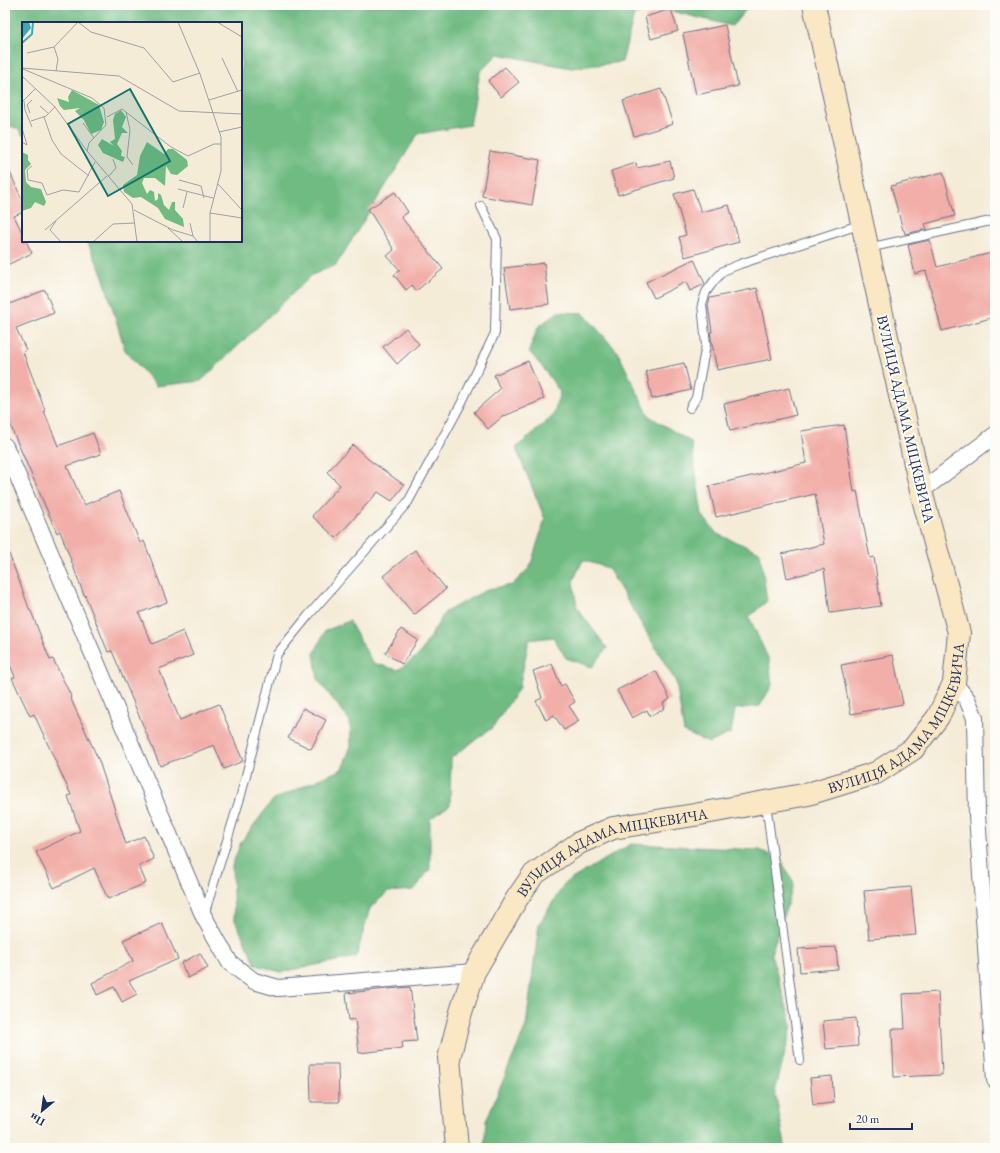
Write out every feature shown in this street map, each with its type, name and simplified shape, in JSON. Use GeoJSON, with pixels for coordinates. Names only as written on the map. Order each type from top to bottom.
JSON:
{"type":"FeatureCollection","features":[{"type":"Feature","properties":{"kind":"street","name":"ВУЛИЦЯ АДАМА МІЦКЕВИЧА"},"geometry":{"type":"LineString","coordinates":[[457,1148],[449,1058],[474,972],[532,875],[579,843],[613,828],[808,794],[876,773],[913,749],[938,717],[954,683],[959,633],[921,492],[814,5]]}},
{"type":"Feature","properties":{"kind":"street"},"geometry":{"type":"LineString","coordinates":[[921,492],[995,435]]}},
{"type":"Feature","properties":{"kind":"street"},"geometry":{"type":"LineString","coordinates":[[5,446],[204,918],[230,962],[254,981],[278,988],[474,972]]}},
{"type":"Feature","properties":{"kind":"street"},"geometry":{"type":"LineString","coordinates":[[954,683],[968,699],[975,718],[978,815],[995,1080]]}},
{"type":"Feature","properties":{"kind":"lane"},"geometry":{"type":"LineString","coordinates":[[204,918],[241,795],[277,654],[308,616],[408,502],[461,404],[495,333],[497,239],[481,206]]}},
{"type":"Feature","properties":{"kind":"lane"},"geometry":{"type":"LineString","coordinates":[[868,248],[995,220]]}},
{"type":"Feature","properties":{"kind":"lane"},"geometry":{"type":"LineString","coordinates":[[690,408],[696,398],[706,345],[702,304],[706,292],[723,271],[862,224]]}},
{"type":"Feature","properties":{"kind":"lane"},"geometry":{"type":"LineString","coordinates":[[766,802],[800,1060]]}},
{"type":"Feature","properties":{"kind":"green space"},"geometry":{"type":"Polygon","coordinates":[[[5,5],[750,5],[732,26],[659,8],[634,15],[622,62],[571,68],[498,54],[480,72],[470,125],[418,134],[336,265],[312,275],[201,381],[156,386],[125,350],[103,276],[87,242],[242,242],[242,22],[22,22],[22,135],[18,129],[5,124],[5,5]]]}},
{"type":"Feature","properties":{"kind":"green space"},"geometry":{"type":"Polygon","coordinates":[[[558,312],[583,313],[617,351],[649,416],[691,442],[702,515],[717,534],[760,552],[767,601],[749,617],[769,660],[772,685],[760,706],[735,709],[731,733],[709,743],[684,732],[676,682],[608,568],[583,560],[573,581],[577,608],[607,648],[592,667],[566,658],[553,637],[529,640],[519,688],[493,727],[451,758],[450,805],[430,819],[430,869],[414,890],[388,892],[370,908],[356,957],[281,972],[256,965],[234,918],[232,866],[241,842],[273,800],[342,769],[351,746],[350,721],[318,680],[314,654],[325,631],[349,621],[373,663],[398,670],[419,655],[445,612],[488,589],[512,585],[530,567],[545,519],[516,448],[553,416],[560,392],[529,351],[538,327],[558,312]]]}},
{"type":"Feature","properties":{"kind":"green space"},"geometry":{"type":"Polygon","coordinates":[[[631,844],[760,850],[781,860],[794,884],[771,954],[792,1025],[775,1092],[785,1145],[787,1148],[484,1148],[486,1121],[526,1026],[539,924],[565,883],[631,844]]]}},
{"type":"Feature","properties":{"kind":"building"},"geometry":{"type":"Polygon","coordinates":[[[671,9],[678,31],[651,39],[645,17],[671,9]]]}},
{"type":"Feature","properties":{"kind":"building"},"geometry":{"type":"Polygon","coordinates":[[[725,25],[738,86],[696,95],[683,34],[725,25]]]}},
{"type":"Feature","properties":{"kind":"building"},"geometry":{"type":"Polygon","coordinates":[[[505,67],[519,82],[501,97],[488,81],[505,67]]]}},
{"type":"Feature","properties":{"kind":"building"},"geometry":{"type":"Polygon","coordinates":[[[661,89],[673,124],[634,136],[623,101],[661,89]]]}},
{"type":"Feature","properties":{"kind":"building"},"geometry":{"type":"Polygon","coordinates":[[[490,151],[540,160],[532,205],[482,196],[490,151]]]}},
{"type":"Feature","properties":{"kind":"building"},"geometry":{"type":"Polygon","coordinates":[[[5,161],[22,200],[22,212],[14,216],[22,232],[22,242],[26,242],[32,253],[5,266],[5,161]]]}},
{"type":"Feature","properties":{"kind":"building"},"geometry":{"type":"Polygon","coordinates":[[[670,161],[674,178],[618,195],[611,171],[636,163],[637,168],[670,161]]]}},
{"type":"Feature","properties":{"kind":"building"},"geometry":{"type":"Polygon","coordinates":[[[943,172],[955,216],[925,224],[927,229],[905,234],[891,186],[943,172]]]}},
{"type":"Feature","properties":{"kind":"building"},"geometry":{"type":"Polygon","coordinates":[[[693,189],[701,212],[729,205],[739,242],[685,257],[679,237],[686,235],[674,194],[693,189]]]}},
{"type":"Feature","properties":{"kind":"building"},"geometry":{"type":"Polygon","coordinates":[[[395,192],[408,212],[401,217],[443,269],[416,291],[412,285],[406,290],[394,275],[400,270],[387,256],[394,250],[368,209],[395,192]]]}},
{"type":"Feature","properties":{"kind":"building"},"geometry":{"type":"Polygon","coordinates":[[[930,240],[937,267],[995,252],[995,317],[942,331],[926,271],[915,274],[908,245],[930,240]]]}},
{"type":"Feature","properties":{"kind":"building"},"geometry":{"type":"Polygon","coordinates":[[[694,259],[705,284],[690,291],[686,282],[654,298],[646,282],[694,259]]]}},
{"type":"Feature","properties":{"kind":"building"},"geometry":{"type":"Polygon","coordinates":[[[544,263],[549,304],[510,309],[504,268],[544,263]]]}},
{"type":"Feature","properties":{"kind":"building"},"geometry":{"type":"Polygon","coordinates":[[[757,288],[772,359],[717,370],[710,332],[712,332],[708,305],[710,298],[757,288]]]}},
{"type":"Feature","properties":{"kind":"building"},"geometry":{"type":"Polygon","coordinates":[[[45,290],[54,313],[16,328],[26,350],[23,352],[45,410],[44,411],[58,446],[93,433],[101,454],[67,466],[84,505],[119,491],[140,543],[144,541],[167,602],[139,613],[152,644],[183,631],[193,655],[159,669],[180,720],[219,704],[243,761],[224,769],[214,745],[160,766],[112,651],[108,652],[84,595],[60,531],[57,533],[13,432],[5,409],[5,302],[7,305],[45,290]]]}},
{"type":"Feature","properties":{"kind":"building"},"geometry":{"type":"Polygon","coordinates":[[[406,328],[419,344],[397,364],[383,347],[406,328]]]}},
{"type":"Feature","properties":{"kind":"building"},"geometry":{"type":"Polygon","coordinates":[[[528,361],[544,399],[502,417],[488,429],[474,412],[500,389],[494,375],[528,361]]]}},
{"type":"Feature","properties":{"kind":"building"},"geometry":{"type":"Polygon","coordinates":[[[684,363],[691,390],[652,399],[646,371],[684,363]]]}},
{"type":"Feature","properties":{"kind":"building"},"geometry":{"type":"Polygon","coordinates":[[[789,388],[796,415],[730,431],[724,404],[789,388]]]}},
{"type":"Feature","properties":{"kind":"building"},"geometry":{"type":"Polygon","coordinates":[[[844,425],[854,492],[857,491],[870,558],[874,557],[881,606],[830,613],[824,569],[787,578],[782,554],[824,544],[815,494],[716,517],[709,486],[806,463],[801,431],[844,425]]]}},
{"type":"Feature","properties":{"kind":"building"},"geometry":{"type":"Polygon","coordinates":[[[353,445],[368,459],[404,485],[392,501],[378,492],[336,538],[312,516],[340,485],[327,472],[353,445]]]}},
{"type":"Feature","properties":{"kind":"building"},"geometry":{"type":"Polygon","coordinates":[[[5,548],[7,548],[50,660],[53,659],[71,696],[70,697],[99,761],[126,844],[144,836],[154,859],[139,866],[146,883],[108,899],[94,868],[54,888],[36,852],[80,831],[68,796],[71,795],[34,714],[30,716],[12,678],[15,677],[5,652],[5,548]]]}},
{"type":"Feature","properties":{"kind":"building"},"geometry":{"type":"Polygon","coordinates":[[[415,550],[446,589],[414,615],[383,576],[415,550]]]}},
{"type":"Feature","properties":{"kind":"building"},"geometry":{"type":"Polygon","coordinates":[[[401,629],[418,640],[402,664],[385,653],[401,629]]]}},
{"type":"Feature","properties":{"kind":"building"},"geometry":{"type":"Polygon","coordinates":[[[893,655],[903,704],[851,714],[841,665],[893,655]]]}},
{"type":"Feature","properties":{"kind":"building"},"geometry":{"type":"Polygon","coordinates":[[[552,664],[561,686],[565,684],[575,702],[569,706],[579,721],[564,730],[554,715],[546,720],[536,701],[542,698],[533,671],[552,664]]]}},
{"type":"Feature","properties":{"kind":"building"},"geometry":{"type":"Polygon","coordinates":[[[656,671],[670,699],[663,703],[665,708],[650,716],[647,710],[632,718],[617,690],[656,671]]]}},
{"type":"Feature","properties":{"kind":"building"},"geometry":{"type":"Polygon","coordinates":[[[303,708],[326,720],[311,749],[288,738],[303,708]]]}},
{"type":"Feature","properties":{"kind":"building"},"geometry":{"type":"Polygon","coordinates":[[[911,887],[916,935],[869,939],[864,891],[911,887]]]}},
{"type":"Feature","properties":{"kind":"building"},"geometry":{"type":"Polygon","coordinates":[[[162,923],[178,959],[129,981],[137,994],[122,1002],[114,987],[97,995],[92,983],[133,961],[123,940],[162,923]]]}},
{"type":"Feature","properties":{"kind":"building"},"geometry":{"type":"Polygon","coordinates":[[[836,947],[838,969],[800,972],[798,949],[836,947]]]}},
{"type":"Feature","properties":{"kind":"building"},"geometry":{"type":"Polygon","coordinates":[[[200,953],[208,968],[188,978],[181,963],[200,953]]]}},
{"type":"Feature","properties":{"kind":"building"},"geometry":{"type":"Polygon","coordinates":[[[410,987],[417,1041],[402,1042],[403,1048],[359,1053],[355,1019],[349,1020],[346,993],[410,987]]]}},
{"type":"Feature","properties":{"kind":"building"},"geometry":{"type":"Polygon","coordinates":[[[938,992],[942,1075],[894,1077],[892,1029],[905,1029],[903,994],[938,992]]]}},
{"type":"Feature","properties":{"kind":"building"},"geometry":{"type":"Polygon","coordinates":[[[856,1018],[858,1046],[826,1049],[823,1021],[856,1018]]]}},
{"type":"Feature","properties":{"kind":"building"},"geometry":{"type":"Polygon","coordinates":[[[310,1064],[338,1064],[339,1102],[311,1102],[310,1064]]]}},
{"type":"Feature","properties":{"kind":"building"},"geometry":{"type":"Polygon","coordinates":[[[832,1076],[834,1103],[813,1105],[810,1078],[832,1076]]]}}]}
